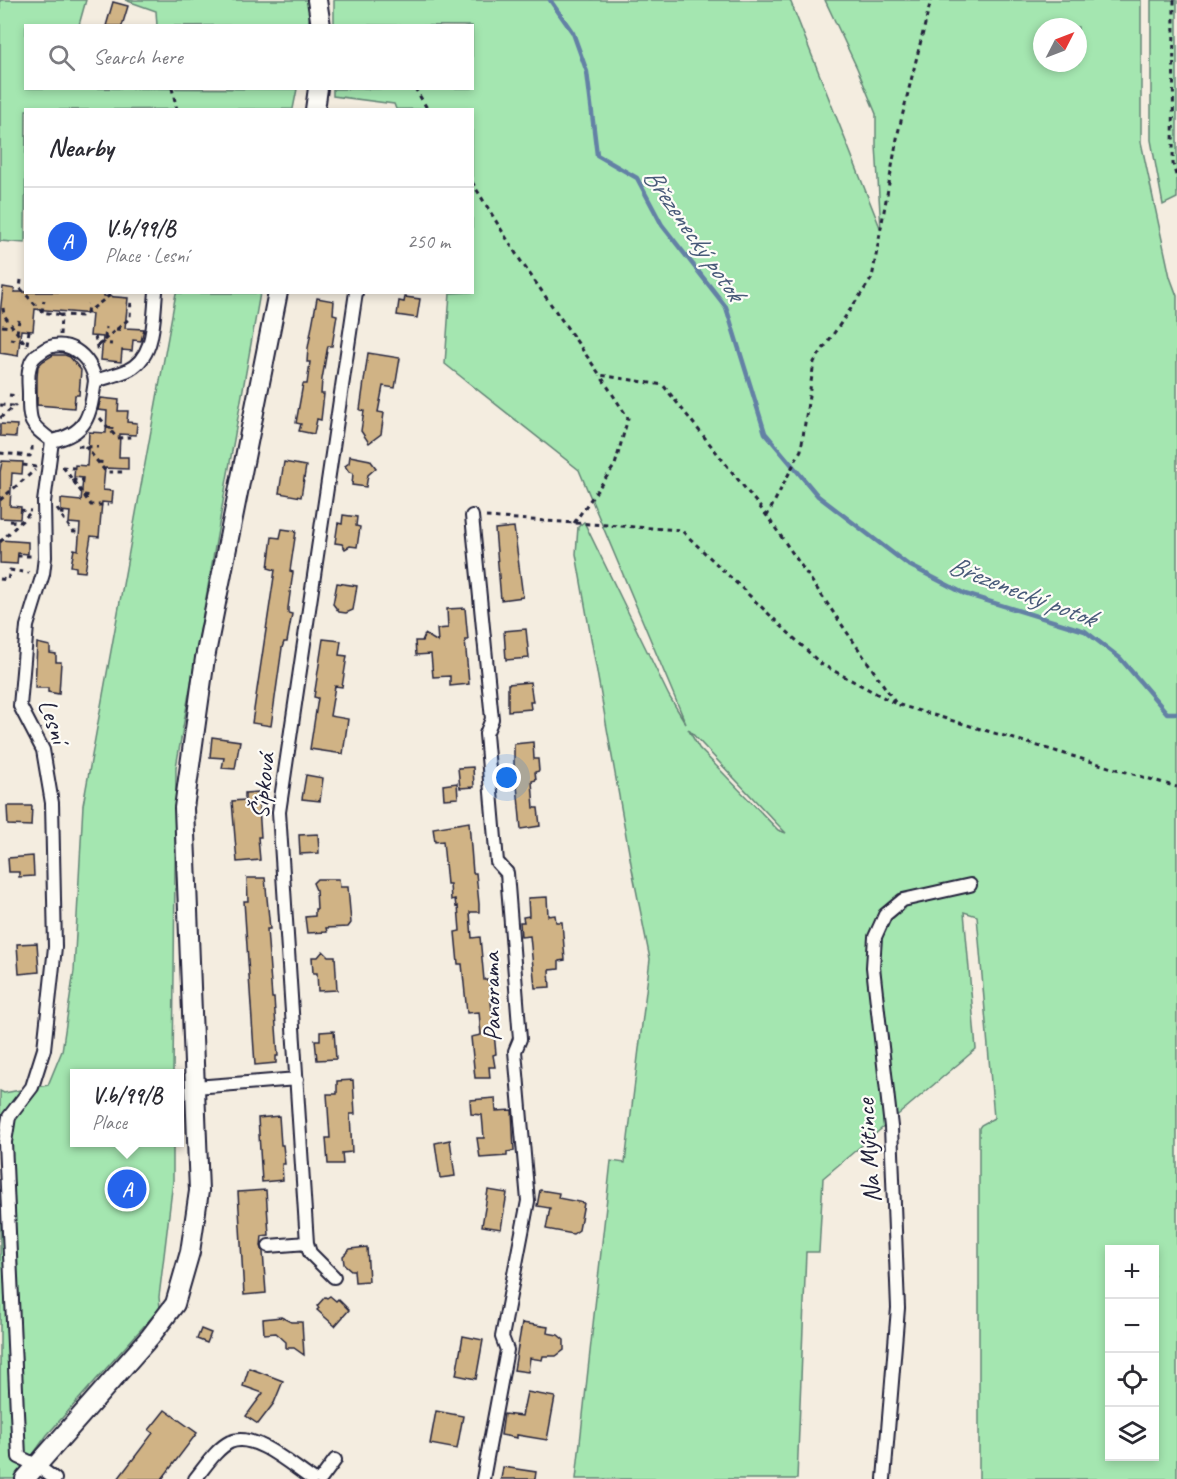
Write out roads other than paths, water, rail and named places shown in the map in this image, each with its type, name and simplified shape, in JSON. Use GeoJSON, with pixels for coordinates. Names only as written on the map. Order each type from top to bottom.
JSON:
{"type":"FeatureCollection","features":[{"type":"Feature","properties":{"kind":"street"},"geometry":{"type":"LineString","coordinates":[[317,0],[321,24]]}},
{"type":"Feature","properties":{"kind":"street"},"geometry":{"type":"LineString","coordinates":[[315,108],[318,90]]}},
{"type":"Feature","properties":{"kind":"street"},"geometry":{"type":"LineString","coordinates":[[95,381],[129,370],[149,348],[156,294]]}},
{"type":"Feature","properties":{"kind":"street"},"geometry":{"type":"LineString","coordinates":[[55,1479],[31,1472],[150,1337],[175,1304],[190,1252],[199,1191],[184,808],[205,658],[278,294]]}},
{"type":"Feature","properties":{"kind":"street","name":"Šípková"},"geometry":{"type":"LineString","coordinates":[[307,1243],[279,812],[356,294]]}},
{"type":"Feature","properties":{"kind":"street"},"geometry":{"type":"LineString","coordinates":[[52,345],[65,345],[78,351],[89,362],[95,381],[91,407],[80,429],[68,437],[52,441],[32,425],[29,412],[28,375],[30,364],[36,356],[52,345]]}},
{"type":"Feature","properties":{"kind":"street","name":"Lesní"},"geometry":{"type":"LineString","coordinates":[[31,1472],[19,1457],[5,1142],[9,1117],[32,1087],[44,1049],[55,947],[52,802],[43,750],[20,706],[27,626],[43,574],[44,502],[52,441]]}},
{"type":"Feature","properties":{"kind":"street","name":"Panorama"},"geometry":{"type":"LineString","coordinates":[[472,516],[492,719],[486,734],[497,862],[507,873],[520,1038],[515,1051],[528,1201],[502,1337],[507,1350],[483,1479]]}},
{"type":"Feature","properties":{"kind":"street","name":"Na Mýtince"},"geometry":{"type":"LineString","coordinates":[[884,1479],[898,1308],[891,1127],[873,967],[875,937],[885,915],[903,900],[970,885]]}},
{"type":"Feature","properties":{"kind":"street"},"geometry":{"type":"LineString","coordinates":[[195,1087],[297,1079]]}},
{"type":"Feature","properties":{"kind":"street"},"geometry":{"type":"LineString","coordinates":[[269,1246],[307,1243],[310,1253],[334,1277]]}},
{"type":"Feature","properties":{"kind":"street"},"geometry":{"type":"LineString","coordinates":[[195,1479],[221,1449],[230,1442],[240,1440],[258,1443],[312,1479]]}},
{"type":"Feature","properties":{"kind":"street"},"geometry":{"type":"LineString","coordinates":[[321,1479],[335,1460]]}},
{"type":"Feature","properties":{"kind":"waterway","name":"Březenecký potok"},"geometry":{"type":"LineString","coordinates":[[550,0],[573,33],[587,72],[597,155],[637,178],[662,225],[726,307],[765,433],[818,496],[907,564],[965,594],[1085,631],[1120,658],[1167,713],[1177,713]]}},
{"type":"Feature","properties":{"kind":"place","name":"V.b/99/B"},"geometry":{"type":"Point","coordinates":[127,1189]}}]}
